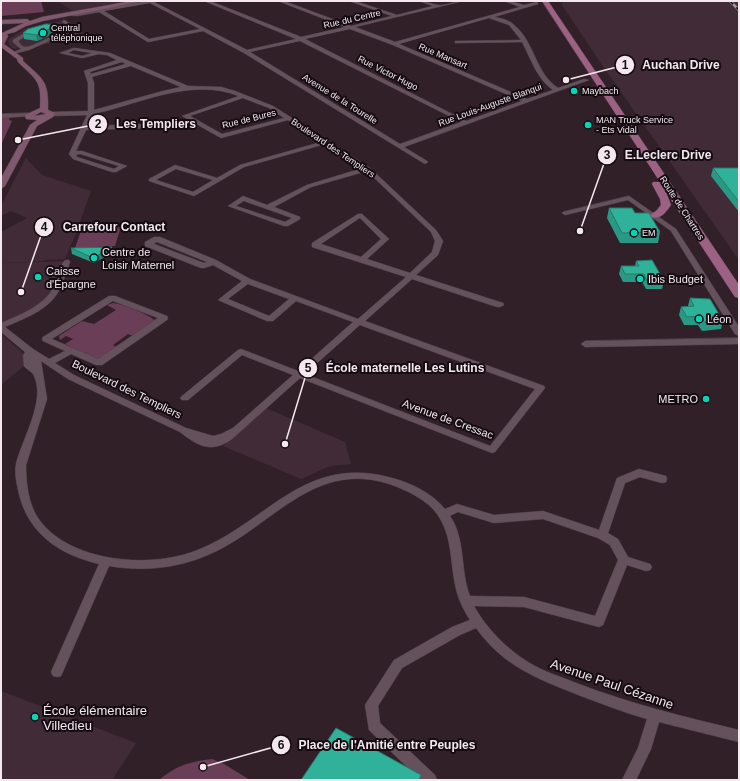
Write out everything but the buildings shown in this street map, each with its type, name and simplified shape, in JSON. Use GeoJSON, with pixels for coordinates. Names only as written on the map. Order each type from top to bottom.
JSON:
{"type":"FeatureCollection","features":[{"type":"Feature","properties":{"kind":"main road","name":"Route de Chartres"},"geometry":{"type":"LineString","coordinates":[[541,2],[646,154],[739,294]]}},
{"type":"Feature","properties":{"kind":"main road","name":"Route de Chartres"},"geometry":{"type":"LineString","coordinates":[[555,4],[739,278]]}},
{"type":"Feature","properties":{"kind":"main road"},"geometry":{"type":"LineString","coordinates":[[646,154],[643,158],[665,199],[664,209],[655,215]]}},
{"type":"Feature","properties":{"kind":"street"},"geometry":{"type":"LineString","coordinates":[[4,34],[24,25],[43,23],[140,1]]}},
{"type":"Feature","properties":{"kind":"street"},"geometry":{"type":"LineString","coordinates":[[65,18],[152,1]]}},
{"type":"Feature","properties":{"kind":"street","name":"Avenue de la Tourelle"},"geometry":{"type":"LineString","coordinates":[[152,1],[246,52],[425,162]]}},
{"type":"Feature","properties":{"kind":"street","name":"Rue Victor Hugo"},"geometry":{"type":"LineString","coordinates":[[206,1],[301,39],[467,122]]}},
{"type":"Feature","properties":{"kind":"street","name":"Rue Mansart"},"geometry":{"type":"LineString","coordinates":[[280,1],[395,44],[527,101]]}},
{"type":"Feature","properties":{"kind":"street"},"geometry":{"type":"LineString","coordinates":[[351,1],[396,16]]}},
{"type":"Feature","properties":{"kind":"street"},"geometry":{"type":"LineString","coordinates":[[421,1],[438,6]]}},
{"type":"Feature","properties":{"kind":"street","name":"Rue du Centre"},"geometry":{"type":"LineString","coordinates":[[246,52],[461,1]]}},
{"type":"Feature","properties":{"kind":"street"},"geometry":{"type":"LineString","coordinates":[[506,1],[525,7]]}},
{"type":"Feature","properties":{"kind":"street"},"geometry":{"type":"LineString","coordinates":[[395,44],[541,2]]}},
{"type":"Feature","properties":{"kind":"street"},"geometry":{"type":"LineString","coordinates":[[100,11],[148,40],[203,30]]}},
{"type":"Feature","properties":{"kind":"street"},"geometry":{"type":"LineString","coordinates":[[490,17],[512,26],[517,30],[547,84],[557,90]]}},
{"type":"Feature","properties":{"kind":"street"},"geometry":{"type":"LineString","coordinates":[[13,53],[27,49],[74,27],[65,18]]}},
{"type":"Feature","properties":{"kind":"street"},"geometry":{"type":"LineString","coordinates":[[1,23],[43,23],[69,30]]}},
{"type":"Feature","properties":{"kind":"street"},"geometry":{"type":"LineString","coordinates":[[1,23],[8,28],[4,34],[5,36],[1,44],[21,60],[20,61],[41,81],[44,88],[44,111]]}},
{"type":"Feature","properties":{"kind":"street"},"geometry":{"type":"LineString","coordinates":[[17,39],[36,28]]}},
{"type":"Feature","properties":{"kind":"street"},"geometry":{"type":"LineString","coordinates":[[54,37],[77,35]]}},
{"type":"Feature","properties":{"kind":"street"},"geometry":{"type":"LineString","coordinates":[[17,39],[26,40]]}},
{"type":"Feature","properties":{"kind":"street"},"geometry":{"type":"LineString","coordinates":[[17,39],[15,42],[19,46],[27,49]]}},
{"type":"Feature","properties":{"kind":"street"},"geometry":{"type":"LineString","coordinates":[[32,41],[41,43]]}},
{"type":"Feature","properties":{"kind":"street"},"geometry":{"type":"LineString","coordinates":[[457,42],[523,41]]}},
{"type":"Feature","properties":{"kind":"street"},"geometry":{"type":"LineString","coordinates":[[98,53],[82,57],[62,54],[74,49],[108,54],[187,88]]}},
{"type":"Feature","properties":{"kind":"street"},"geometry":{"type":"LineString","coordinates":[[1,52],[20,61]]}},
{"type":"Feature","properties":{"kind":"street"},"geometry":{"type":"LineString","coordinates":[[72,154],[92,109],[91,83],[87,70],[122,60]]}},
{"type":"Feature","properties":{"kind":"street"},"geometry":{"type":"LineString","coordinates":[[88,76],[131,64]]}},
{"type":"Feature","properties":{"kind":"street","name":"Rue Louis-Auguste Blanqui"},"geometry":{"type":"LineString","coordinates":[[400,146],[557,90],[593,79]]}},
{"type":"Feature","properties":{"kind":"street","name":"Boulevard des Templiers"},"geometry":{"type":"LineString","coordinates":[[1,327],[34,353],[71,377],[183,430],[200,442],[216,445],[227,440],[236,430],[410,276],[435,253],[439,241],[434,231],[368,169],[290,118],[271,107],[244,96],[221,89],[187,88],[165,92],[109,109],[90,113],[44,111]]}},
{"type":"Feature","properties":{"kind":"street","name":"Rue de Bures"},"geometry":{"type":"LineString","coordinates":[[244,96],[185,116],[221,136],[290,118]]}},
{"type":"Feature","properties":{"kind":"street"},"geometry":{"type":"LineString","coordinates":[[1,186],[32,119],[44,111]]}},
{"type":"Feature","properties":{"kind":"street"},"geometry":{"type":"LineString","coordinates":[[1,116],[32,119],[44,111]]}},
{"type":"Feature","properties":{"kind":"street"},"geometry":{"type":"LineString","coordinates":[[84,128],[148,126]]}},
{"type":"Feature","properties":{"kind":"street"},"geometry":{"type":"LineString","coordinates":[[218,180],[174,168],[151,180],[194,194],[218,180],[242,166],[326,142]]}},
{"type":"Feature","properties":{"kind":"street"},"geometry":{"type":"LineString","coordinates":[[80,152],[124,166],[114,171],[75,158],[72,154],[80,152]]}},
{"type":"Feature","properties":{"kind":"street"},"geometry":{"type":"LineString","coordinates":[[268,207],[298,218],[286,225],[231,206],[243,198],[268,207],[309,186],[368,169]]}},
{"type":"Feature","properties":{"kind":"street"},"geometry":{"type":"LineString","coordinates":[[565,213],[629,198],[655,215],[674,230],[739,334]]}},
{"type":"Feature","properties":{"kind":"street"},"geometry":{"type":"LineString","coordinates":[[362,260],[385,239],[360,215],[315,245],[500,306]]}},
{"type":"Feature","properties":{"kind":"street"},"geometry":{"type":"LineString","coordinates":[[214,262],[204,266],[148,244],[156,239],[214,262],[247,281],[359,322]]}},
{"type":"Feature","properties":{"kind":"street"},"geometry":{"type":"LineString","coordinates":[[1,327],[20,318],[46,302],[53,294],[66,262]]}},
{"type":"Feature","properties":{"kind":"street"},"geometry":{"type":"LineString","coordinates":[[247,281],[222,300],[270,319],[294,299]]}},
{"type":"Feature","properties":{"kind":"street"},"geometry":{"type":"LineString","coordinates":[[112,298],[164,318],[99,363],[70,351],[46,339],[112,298]]}},
{"type":"Feature","properties":{"kind":"street","name":"Avenue de Cressac"},"geometry":{"type":"LineString","coordinates":[[299,374],[492,450],[540,388],[359,322]]}},
{"type":"Feature","properties":{"kind":"street"},"geometry":{"type":"LineString","coordinates":[[585,344],[739,341]]}},
{"type":"Feature","properties":{"kind":"street"},"geometry":{"type":"LineString","coordinates":[[49,363],[70,351]]}},
{"type":"Feature","properties":{"kind":"street"},"geometry":{"type":"LineString","coordinates":[[185,398],[241,352],[299,374]]}},
{"type":"Feature","properties":{"kind":"street","name":"Avenue Paul Cézanne"},"geometry":{"type":"LineString","coordinates":[[34,353],[42,399],[21,464],[20,475],[22,486],[33,518],[57,542],[72,550],[106,561],[143,565],[166,563],[187,558],[218,546],[301,489],[322,480],[352,476],[387,480],[406,487],[434,504],[450,524],[454,537],[459,580],[466,601],[477,622],[488,635],[518,662],[539,675],[602,699],[655,716],[739,736]]}},
{"type":"Feature","properties":{"kind":"street"},"geometry":{"type":"LineString","coordinates":[[602,535],[621,481],[639,473],[662,479]]}},
{"type":"Feature","properties":{"kind":"street"},"geometry":{"type":"LineString","coordinates":[[443,515],[457,508],[494,519],[543,515],[602,535],[614,542],[624,560],[646,567]]}},
{"type":"Feature","properties":{"kind":"street"},"geometry":{"type":"LineString","coordinates":[[466,601],[524,602],[599,622],[624,560]]}},
{"type":"Feature","properties":{"kind":"street"},"geometry":{"type":"LineString","coordinates":[[57,672],[106,561]]}},
{"type":"Feature","properties":{"kind":"street"},"geometry":{"type":"LineString","coordinates":[[430,780],[374,726],[371,705],[398,664],[456,631],[477,622]]}},
{"type":"Feature","properties":{"kind":"street"},"geometry":{"type":"LineString","coordinates":[[628,780],[644,749],[655,716]]}},
{"type":"Feature","properties":{"kind":"shaded area"},"geometry":{"type":"Polygon","coordinates":[[[1,1],[41,1],[44,12],[1,16],[1,1]]]}},
{"type":"Feature","properties":{"kind":"shaded area"},"geometry":{"type":"Polygon","coordinates":[[[57,1],[127,1],[73,11],[57,1]]]}},
{"type":"Feature","properties":{"kind":"shaded area"},"geometry":{"type":"Polygon","coordinates":[[[563,1],[739,1],[739,260],[602,65],[562,5],[563,1]]]}},
{"type":"Feature","properties":{"kind":"shaded area"},"geometry":{"type":"Polygon","coordinates":[[[65,20],[89,37],[13,49],[10,46],[8,40],[26,28],[65,20]]]}},
{"type":"Feature","properties":{"kind":"shaded area"},"geometry":{"type":"Polygon","coordinates":[[[1,117],[10,117],[9,120],[12,121],[1,145],[1,117]]]}},
{"type":"Feature","properties":{"kind":"shaded area"},"geometry":{"type":"Polygon","coordinates":[[[26,158],[42,175],[91,191],[80,222],[69,228],[77,231],[65,259],[1,263],[1,232],[27,218],[11,211],[1,216],[1,206],[26,158]]]}},
{"type":"Feature","properties":{"kind":"shaded area"},"geometry":{"type":"Polygon","coordinates":[[[121,226],[115,246],[75,248],[82,228],[121,226]]]}},
{"type":"Feature","properties":{"kind":"shaded area"},"geometry":{"type":"Polygon","coordinates":[[[67,261],[48,301],[1,329],[1,263],[67,261]]]}},
{"type":"Feature","properties":{"kind":"shaded area"},"geometry":{"type":"Polygon","coordinates":[[[113,303],[135,310],[155,321],[135,337],[128,334],[113,345],[118,348],[97,360],[65,344],[73,339],[66,336],[60,340],[59,336],[82,321],[94,324],[116,310],[107,305],[113,303]]]}},
{"type":"Feature","properties":{"kind":"shaded area"},"geometry":{"type":"Polygon","coordinates":[[[1,334],[31,360],[1,385],[1,334]]]}},
{"type":"Feature","properties":{"kind":"shaded area"},"geometry":{"type":"Polygon","coordinates":[[[266,408],[345,442],[351,464],[330,466],[301,479],[223,446],[266,408]]]}},
{"type":"Feature","properties":{"kind":"shaded area","name":"École élémentaire Villedieu"},"geometry":{"type":"Polygon","coordinates":[[[1,691],[136,743],[112,780],[1,780],[1,691]]]}},
{"type":"Feature","properties":{"kind":"shaded area"},"geometry":{"type":"Polygon","coordinates":[[[212,759],[224,764],[250,780],[159,780],[184,765],[212,759]]]}},
{"type":"Feature","properties":{"kind":"railway"},"geometry":{"type":"LineString","coordinates":[[730,1],[739,10]]}},
{"type":"Feature","properties":{"kind":"place","name":"Central téléphonique"},"geometry":{"type":"Point","coordinates":[43,33]}},
{"type":"Feature","properties":{"kind":"place","name":"Auchan Drive"},"geometry":{"type":"Point","coordinates":[566,80]}},
{"type":"Feature","properties":{"kind":"place","name":"Maybach"},"geometry":{"type":"Point","coordinates":[574,91]}},
{"type":"Feature","properties":{"kind":"place","name":"MAN Truck Service - Ets Vidal"},"geometry":{"type":"Point","coordinates":[588,125]}},
{"type":"Feature","properties":{"kind":"place","name":"Les Templiers"},"geometry":{"type":"Point","coordinates":[18,140]}},
{"type":"Feature","properties":{"kind":"place","name":"E.Leclerc Drive"},"geometry":{"type":"Point","coordinates":[580,231]}},
{"type":"Feature","properties":{"kind":"place","name":"EM"},"geometry":{"type":"Point","coordinates":[634,233]}},
{"type":"Feature","properties":{"kind":"place","name":"Centre de Loisir Maternel"},"geometry":{"type":"Point","coordinates":[94,258]}},
{"type":"Feature","properties":{"kind":"place","name":"Caisse d'Épargne"},"geometry":{"type":"Point","coordinates":[38,277]}},
{"type":"Feature","properties":{"kind":"place","name":"Ibis Budget"},"geometry":{"type":"Point","coordinates":[640,279]}},
{"type":"Feature","properties":{"kind":"place","name":"Carrefour Contact"},"geometry":{"type":"Point","coordinates":[21,292]}},
{"type":"Feature","properties":{"kind":"place","name":"Léon"},"geometry":{"type":"Point","coordinates":[699,319]}},
{"type":"Feature","properties":{"kind":"place","name":"METRO"},"geometry":{"type":"Point","coordinates":[706,399]}},
{"type":"Feature","properties":{"kind":"place","name":"École maternelle Les Lutins"},"geometry":{"type":"Point","coordinates":[285,444]}},
{"type":"Feature","properties":{"kind":"place","name":"École élémentaire Villedieu"},"geometry":{"type":"Point","coordinates":[35,717]}},
{"type":"Feature","properties":{"kind":"place","name":"Place de l'Amitié entre Peuples"},"geometry":{"type":"Point","coordinates":[203,767]}}]}
